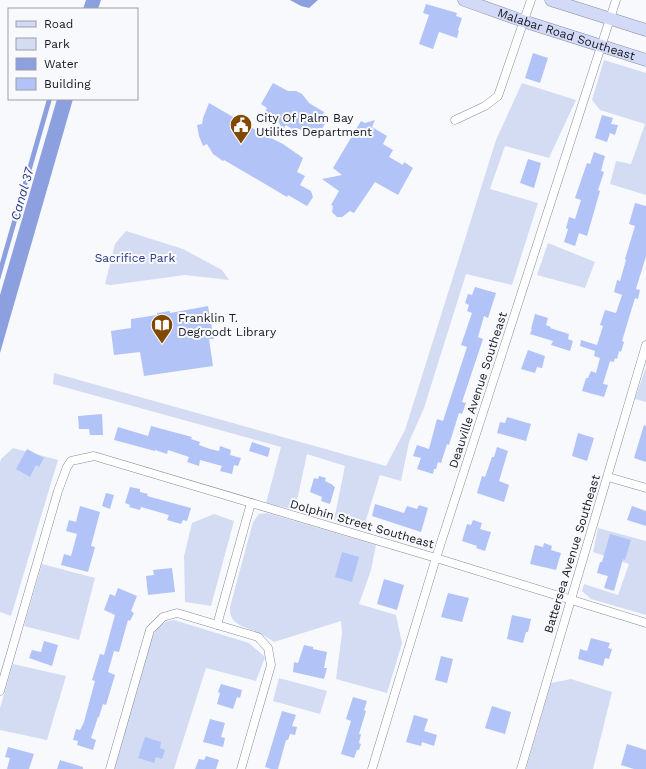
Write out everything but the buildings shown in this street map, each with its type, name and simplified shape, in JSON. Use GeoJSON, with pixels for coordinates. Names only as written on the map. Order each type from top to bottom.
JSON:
{"type":"FeatureCollection","features":[{"type":"Feature","properties":{"kind":"main road","name":"Malabar Road Southeast"},"geometry":{"type":"LineString","coordinates":[[464,0],[523,21],[646,60]]}},
{"type":"Feature","properties":{"kind":"main road"},"geometry":{"type":"LineString","coordinates":[[551,0],[610,20],[646,30]]}},
{"type":"Feature","properties":{"kind":"street"},"geometry":{"type":"LineString","coordinates":[[455,120],[485,106],[498,96],[531,0]]}},
{"type":"Feature","properties":{"kind":"street","name":"Deauville Avenue Southeast"},"geometry":{"type":"LineString","coordinates":[[372,769],[436,558],[616,0]]}},
{"type":"Feature","properties":{"kind":"street","name":"Battersea Avenue Southeast"},"geometry":{"type":"LineString","coordinates":[[521,769],[570,599],[645,355],[646,345]]}},
{"type":"Feature","properties":{"kind":"street","name":"Dolphin Street Southeast"},"geometry":{"type":"LineString","coordinates":[[0,691],[58,492],[67,468],[71,461],[94,456],[436,558],[646,623]]}},
{"type":"Feature","properties":{"kind":"street"},"geometry":{"type":"LineString","coordinates":[[608,477],[646,488]]}},
{"type":"Feature","properties":{"kind":"street"},"geometry":{"type":"LineString","coordinates":[[217,625],[251,503]]}},
{"type":"Feature","properties":{"kind":"street"},"geometry":{"type":"LineString","coordinates":[[110,769],[150,630],[163,617],[177,612],[258,636],[268,648],[271,665],[241,769]]}},
{"type":"Feature","properties":{"kind":"green space"},"geometry":{"type":"Polygon","coordinates":[[[604,60],[646,73],[646,195],[610,184],[616,161],[631,164],[645,124],[600,110],[592,100],[604,60]]]}},
{"type":"Feature","properties":{"kind":"green space"},"geometry":{"type":"Polygon","coordinates":[[[522,83],[576,100],[549,158],[505,146],[490,189],[538,203],[512,285],[466,274],[424,408],[409,442],[401,481],[380,475],[363,529],[334,520],[345,466],[307,454],[295,510],[266,503],[281,447],[53,384],[54,373],[386,466],[405,430],[496,140],[522,83]]]}},
{"type":"Feature","properties":{"kind":"green space","name":"Sacrifice Park"},"geometry":{"type":"Polygon","coordinates":[[[126,231],[183,249],[222,270],[229,280],[185,275],[111,285],[105,284],[115,244],[126,231]]]}},
{"type":"Feature","properties":{"kind":"green space"},"geometry":{"type":"Polygon","coordinates":[[[548,243],[595,262],[585,288],[537,275],[548,243]]]}},
{"type":"Feature","properties":{"kind":"green space"},"geometry":{"type":"Polygon","coordinates":[[[646,367],[646,402],[635,399],[646,367]]]}},
{"type":"Feature","properties":{"kind":"green space"},"geometry":{"type":"Polygon","coordinates":[[[13,448],[58,460],[11,616],[0,612],[0,463],[1,459],[13,448]]]}},
{"type":"Feature","properties":{"kind":"green space"},"geometry":{"type":"Polygon","coordinates":[[[267,513],[376,545],[371,570],[359,604],[396,615],[402,643],[387,693],[336,679],[342,633],[341,621],[274,642],[257,632],[238,624],[232,618],[230,607],[253,522],[259,514],[267,513]]]}},
{"type":"Feature","properties":{"kind":"green space"},"geometry":{"type":"Polygon","coordinates":[[[214,514],[234,521],[211,606],[185,602],[184,556],[192,523],[214,514]]]}},
{"type":"Feature","properties":{"kind":"green space"},"geometry":{"type":"Polygon","coordinates":[[[598,528],[646,541],[646,615],[591,599],[582,591],[584,584],[618,595],[629,564],[593,552],[598,528]]]}},
{"type":"Feature","properties":{"kind":"green space"},"geometry":{"type":"Polygon","coordinates":[[[42,564],[95,578],[79,640],[24,626],[42,564]]]}},
{"type":"Feature","properties":{"kind":"green space"},"geometry":{"type":"Polygon","coordinates":[[[174,620],[249,643],[265,657],[256,681],[206,668],[174,769],[114,769],[152,637],[160,626],[166,622],[174,620]]]}},
{"type":"Feature","properties":{"kind":"green space"},"geometry":{"type":"Polygon","coordinates":[[[13,664],[66,676],[47,740],[0,730],[0,708],[13,664]]]}},
{"type":"Feature","properties":{"kind":"green space"},"geometry":{"type":"Polygon","coordinates":[[[279,678],[327,691],[320,714],[273,701],[279,678]]]}},
{"type":"Feature","properties":{"kind":"green space"},"geometry":{"type":"Polygon","coordinates":[[[571,679],[612,692],[593,769],[526,769],[551,683],[571,679]]]}},
{"type":"Feature","properties":{"kind":"water"},"geometry":{"type":"Polygon","coordinates":[[[86,0],[101,0],[98,8],[83,8],[86,0]]]}},
{"type":"Feature","properties":{"kind":"water"},"geometry":{"type":"Polygon","coordinates":[[[290,0],[318,0],[309,8],[301,6],[290,0]]]}},
{"type":"Feature","properties":{"kind":"water","name":"Canal 37"},"geometry":{"type":"Polygon","coordinates":[[[47,100],[52,100],[0,280],[0,263],[47,100]]]}},
{"type":"Feature","properties":{"kind":"water"},"geometry":{"type":"Polygon","coordinates":[[[57,100],[73,100],[0,353],[0,295],[57,100]]]}},
{"type":"Feature","properties":{"kind":"place","name":"City Of Palm Bay Utilites Department"},"geometry":{"type":"Point","coordinates":[241,144]}},
{"type":"Feature","properties":{"kind":"place","name":"Franklin T. Degroodt Library"},"geometry":{"type":"Point","coordinates":[162,344]}}]}
